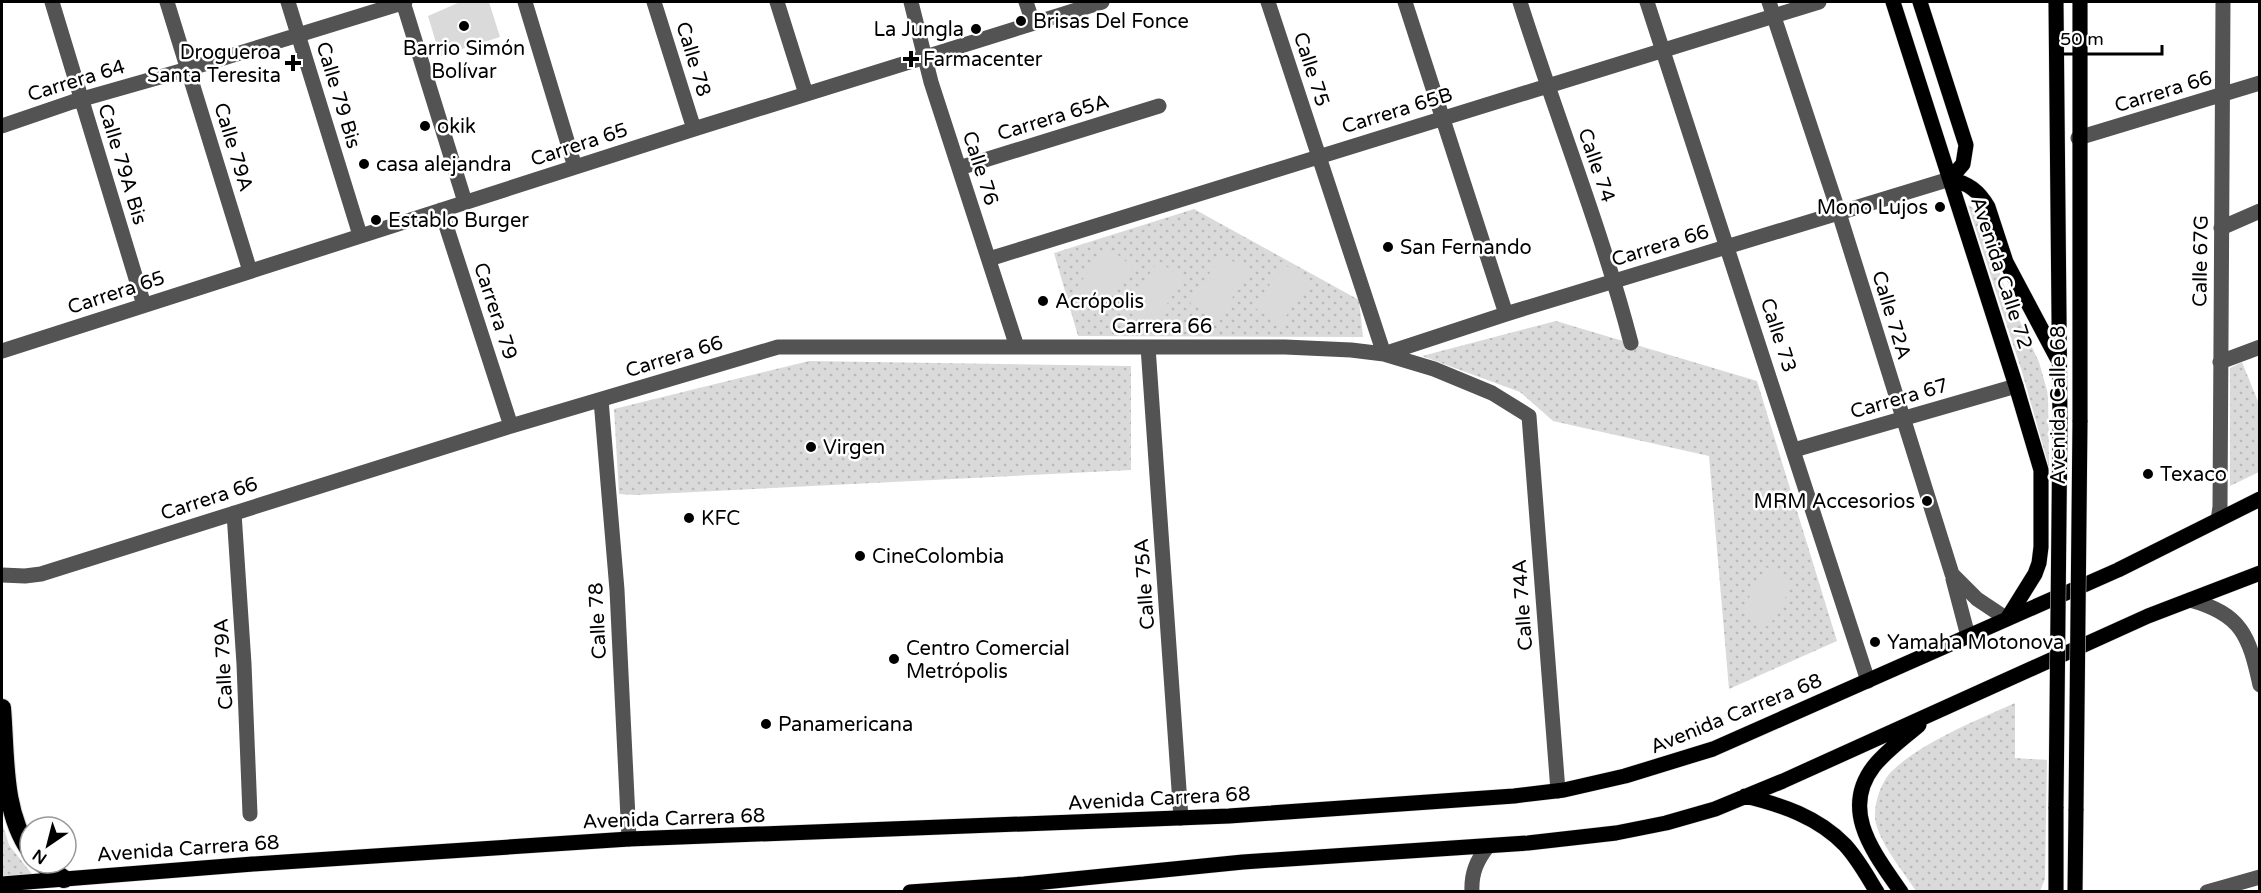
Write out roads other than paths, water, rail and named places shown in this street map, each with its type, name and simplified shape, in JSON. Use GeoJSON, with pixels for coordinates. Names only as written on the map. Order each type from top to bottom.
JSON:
{"type":"FeatureCollection","features":[{"type":"Feature","properties":{"kind":"highway"},"geometry":{"type":"LineString","coordinates":[[2,708],[11,807],[18,829]]}},
{"type":"Feature","properties":{"kind":"highway"},"geometry":{"type":"LineString","coordinates":[[58,875],[64,879]]}},
{"type":"Feature","properties":{"kind":"main road","name":"Avenida Calle 72"},"geometry":{"type":"LineString","coordinates":[[1893,2],[2041,470],[2039,563],[2035,574],[2007,619]]}},
{"type":"Feature","properties":{"kind":"main road","name":"Avenida Calle 72"},"geometry":{"type":"LineString","coordinates":[[1920,2],[1966,145],[1963,164],[1950,179]]}},
{"type":"Feature","properties":{"kind":"main road","name":"Avenida Calle 68"},"geometry":{"type":"LineString","coordinates":[[2056,2],[2060,421],[2056,873]]}},
{"type":"Feature","properties":{"kind":"main road","name":"Avenida Calle 68"},"geometry":{"type":"LineString","coordinates":[[2075,891],[2080,422],[2078,138],[2080,2]]}},
{"type":"Feature","properties":{"kind":"main road","name":"Avenida Calle 72"},"geometry":{"type":"LineString","coordinates":[[1950,179],[1968,185],[1983,198],[2006,262],[2059,361]]}},
{"type":"Feature","properties":{"kind":"main road","name":"Avenida Carrera 68"},"geometry":{"type":"LineString","coordinates":[[2,884],[629,839],[1181,818],[1558,791],[1673,763],[1713,749],[2118,570],[2259,499]]}},
{"type":"Feature","properties":{"kind":"main road"},"geometry":{"type":"LineString","coordinates":[[910,891],[1035,883],[1254,861],[1528,843],[1641,829],[1715,809],[2148,616],[2259,573]]}},
{"type":"Feature","properties":{"kind":"main road"},"geometry":{"type":"LineString","coordinates":[[1901,891],[1868,843],[1861,824],[1859,804],[1864,783],[1875,765],[1931,714]]}},
{"type":"Feature","properties":{"kind":"main road"},"geometry":{"type":"LineString","coordinates":[[1745,796],[1778,804],[1826,828],[1845,846],[1877,891]]}},
{"type":"Feature","properties":{"kind":"main road"},"geometry":{"type":"LineString","coordinates":[[2050,891],[2056,873]]}},
{"type":"Feature","properties":{"kind":"main road"},"geometry":{"type":"LineString","coordinates":[[2056,873],[2056,891]]}},
{"type":"Feature","properties":{"kind":"street","name":"Calle 79A Bis"},"geometry":{"type":"LineString","coordinates":[[52,2],[144,304]]}},
{"type":"Feature","properties":{"kind":"street","name":"Calle 79A"},"geometry":{"type":"LineString","coordinates":[[167,2],[250,271]]}},
{"type":"Feature","properties":{"kind":"street","name":"Calle 79 Bis"},"geometry":{"type":"LineString","coordinates":[[288,2],[360,236]]}},
{"type":"Feature","properties":{"kind":"street","name":"Carrera 64"},"geometry":{"type":"LineString","coordinates":[[2,126],[404,2]]}},
{"type":"Feature","properties":{"kind":"street"},"geometry":{"type":"LineString","coordinates":[[404,2],[465,202]]}},
{"type":"Feature","properties":{"kind":"street"},"geometry":{"type":"LineString","coordinates":[[525,2],[575,167]]}},
{"type":"Feature","properties":{"kind":"street","name":"Calle 78"},"geometry":{"type":"LineString","coordinates":[[654,2],[694,129]]}},
{"type":"Feature","properties":{"kind":"street"},"geometry":{"type":"LineString","coordinates":[[777,2],[806,94]]}},
{"type":"Feature","properties":{"kind":"street","name":"Calle 76"},"geometry":{"type":"LineString","coordinates":[[911,2],[931,82],[1017,347]]}},
{"type":"Feature","properties":{"kind":"street"},"geometry":{"type":"LineString","coordinates":[[1026,2],[1033,23]]}},
{"type":"Feature","properties":{"kind":"street","name":"Carrera 65"},"geometry":{"type":"LineString","coordinates":[[2,351],[694,129],[1102,2]]}},
{"type":"Feature","properties":{"kind":"street","name":"Calle 75"},"geometry":{"type":"LineString","coordinates":[[1268,2],[1384,354]]}},
{"type":"Feature","properties":{"kind":"street"},"geometry":{"type":"LineString","coordinates":[[1405,2],[1506,314]]}},
{"type":"Feature","properties":{"kind":"street","name":"Calle 74"},"geometry":{"type":"LineString","coordinates":[[1520,2],[1615,280],[1631,343]]}},
{"type":"Feature","properties":{"kind":"street","name":"Calle 73"},"geometry":{"type":"LineString","coordinates":[[1647,2],[1869,681]]}},
{"type":"Feature","properties":{"kind":"street","name":"Carrera 65B"},"geometry":{"type":"LineString","coordinates":[[989,259],[1663,50],[1772,8],[1819,2]]}},
{"type":"Feature","properties":{"kind":"street","name":"Calle 67G"},"geometry":{"type":"LineString","coordinates":[[2218,520],[2220,507],[2223,2]]}},
{"type":"Feature","properties":{"kind":"street","name":"Calle 72A"},"geometry":{"type":"LineString","coordinates":[[1772,8],[1952,573],[1977,600],[2007,619]]}},
{"type":"Feature","properties":{"kind":"street","name":"Carrera 66"},"geometry":{"type":"LineString","coordinates":[[2078,138],[2259,83]]}},
{"type":"Feature","properties":{"kind":"street","name":"Carrera 65A"},"geometry":{"type":"LineString","coordinates":[[959,168],[1159,106]]}},
{"type":"Feature","properties":{"kind":"street","name":"Carrera 66"},"geometry":{"type":"LineString","coordinates":[[1384,354],[1615,280],[1950,179]]}},
{"type":"Feature","properties":{"kind":"street","name":"Carrera 79"},"geometry":{"type":"LineString","coordinates":[[441,210],[511,426]]}},
{"type":"Feature","properties":{"kind":"street"},"geometry":{"type":"LineString","coordinates":[[2221,228],[2259,211]]}},
{"type":"Feature","properties":{"kind":"street","name":"Carrera 66"},"geometry":{"type":"LineString","coordinates":[[2,575],[41,574],[511,426],[778,348],[1148,347],[1351,350],[1384,354],[1434,369],[1492,393],[1529,416]]}},
{"type":"Feature","properties":{"kind":"street","name":"Calle 75A"},"geometry":{"type":"LineString","coordinates":[[1148,347],[1181,818]]}},
{"type":"Feature","properties":{"kind":"street"},"geometry":{"type":"LineString","coordinates":[[2220,362],[2259,347]]}},
{"type":"Feature","properties":{"kind":"street","name":"Carrera 67"},"geometry":{"type":"LineString","coordinates":[[1794,450],[2016,386]]}},
{"type":"Feature","properties":{"kind":"street","name":"Calle 78"},"geometry":{"type":"LineString","coordinates":[[601,400],[615,557],[629,839]]}},
{"type":"Feature","properties":{"kind":"street","name":"Calle 74A"},"geometry":{"type":"LineString","coordinates":[[1529,416],[1558,791]]}},
{"type":"Feature","properties":{"kind":"street","name":"Calle 79A"},"geometry":{"type":"LineString","coordinates":[[234,513],[244,664],[250,814]]}},
{"type":"Feature","properties":{"kind":"street"},"geometry":{"type":"LineString","coordinates":[[1952,573],[1968,636]]}},
{"type":"Feature","properties":{"kind":"street"},"geometry":{"type":"LineString","coordinates":[[2190,600],[2215,608],[2237,623],[2247,638],[2259,685]]}},
{"type":"Feature","properties":{"kind":"street"},"geometry":{"type":"LineString","coordinates":[[1472,891],[1472,875],[1476,863],[1488,846]]}},
{"type":"Feature","properties":{"kind":"street"},"geometry":{"type":"LineString","coordinates":[[2207,891],[2259,877]]}},
{"type":"Feature","properties":{"kind":"place","name":"Brisas Del Fonce"},"geometry":{"type":"Point","coordinates":[1021,21]}},
{"type":"Feature","properties":{"kind":"place","name":"Barrio Simón Bolívar"},"geometry":{"type":"Point","coordinates":[464,26]}},
{"type":"Feature","properties":{"kind":"place","name":"La Jungla"},"geometry":{"type":"Point","coordinates":[976,29]}},
{"type":"Feature","properties":{"kind":"place","name":"Farmacenter"},"geometry":{"type":"Point","coordinates":[911,59]}},
{"type":"Feature","properties":{"kind":"place","name":"Drogueroa Santa Teresita"},"geometry":{"type":"Point","coordinates":[293,63]}},
{"type":"Feature","properties":{"kind":"place","name":"okik"},"geometry":{"type":"Point","coordinates":[425,126]}},
{"type":"Feature","properties":{"kind":"place","name":"casa alejandra"},"geometry":{"type":"Point","coordinates":[364,164]}},
{"type":"Feature","properties":{"kind":"place","name":"Mono Lujos"},"geometry":{"type":"Point","coordinates":[1940,207]}},
{"type":"Feature","properties":{"kind":"place","name":"Establo Burger"},"geometry":{"type":"Point","coordinates":[376,220]}},
{"type":"Feature","properties":{"kind":"place","name":"San Fernando"},"geometry":{"type":"Point","coordinates":[1388,247]}},
{"type":"Feature","properties":{"kind":"place","name":"Acrópolis"},"geometry":{"type":"Point","coordinates":[1043,301]}},
{"type":"Feature","properties":{"kind":"place","name":"Virgen"},"geometry":{"type":"Point","coordinates":[811,447]}},
{"type":"Feature","properties":{"kind":"place","name":"Texaco"},"geometry":{"type":"Point","coordinates":[2148,474]}},
{"type":"Feature","properties":{"kind":"place","name":"MRM Accesorios"},"geometry":{"type":"Point","coordinates":[1927,501]}},
{"type":"Feature","properties":{"kind":"place","name":"KFC"},"geometry":{"type":"Point","coordinates":[689,518]}},
{"type":"Feature","properties":{"kind":"place","name":"CineColombia"},"geometry":{"type":"Point","coordinates":[860,556]}},
{"type":"Feature","properties":{"kind":"place","name":"Yamaha Motonova"},"geometry":{"type":"Point","coordinates":[1875,642]}},
{"type":"Feature","properties":{"kind":"place","name":"Centro Comercial Metrópolis"},"geometry":{"type":"Point","coordinates":[894,659]}},
{"type":"Feature","properties":{"kind":"place","name":"Panamericana"},"geometry":{"type":"Point","coordinates":[766,724]}}]}
